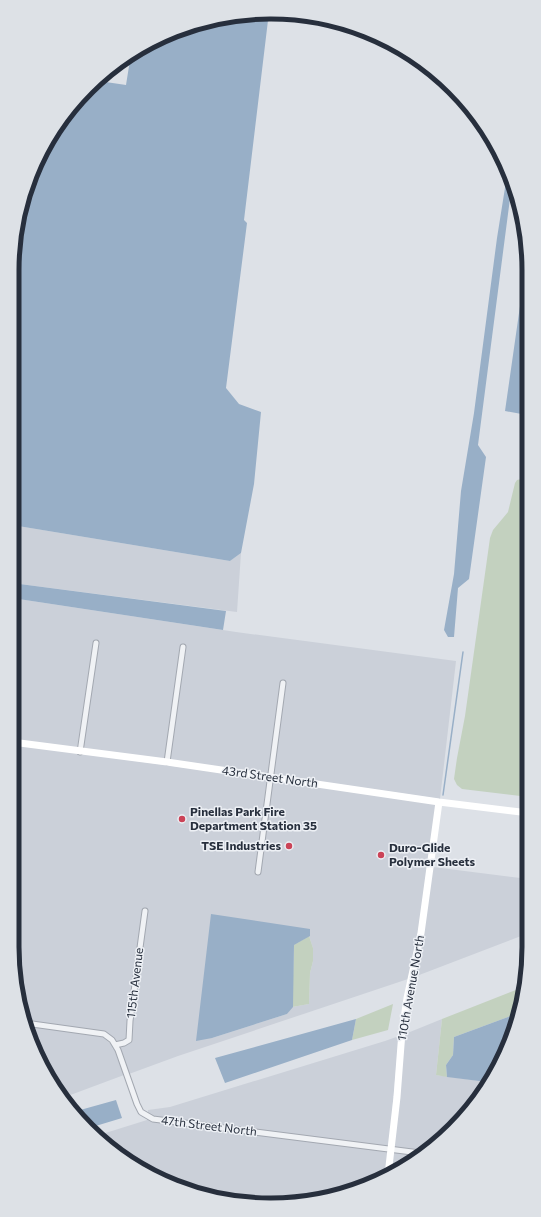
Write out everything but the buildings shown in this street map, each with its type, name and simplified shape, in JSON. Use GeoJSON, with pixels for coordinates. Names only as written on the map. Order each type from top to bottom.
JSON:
{"type":"FeatureCollection","features":[{"type":"Feature","properties":{"kind":"street"},"geometry":{"type":"LineString","coordinates":[[80,752],[96,643]]}},
{"type":"Feature","properties":{"kind":"street"},"geometry":{"type":"LineString","coordinates":[[167,762],[183,648]]}},
{"type":"Feature","properties":{"kind":"street"},"geometry":{"type":"LineString","coordinates":[[258,872],[283,683]]}},
{"type":"Feature","properties":{"kind":"street","name":"43rd Street North"},"geometry":{"type":"LineString","coordinates":[[19,743],[167,762],[439,802],[522,812]]}},
{"type":"Feature","properties":{"kind":"street","name":"110th Avenue North"},"geometry":{"type":"LineString","coordinates":[[389,1168],[397,1097],[402,1032],[420,933],[439,802]]}},
{"type":"Feature","properties":{"kind":"street","name":"115th Avenue"},"geometry":{"type":"LineString","coordinates":[[115,1045],[124,1044],[129,1040],[130,1021],[145,911]]}},
{"type":"Feature","properties":{"kind":"street"},"geometry":{"type":"LineString","coordinates":[[31,1024],[104,1034],[115,1045]]}},
{"type":"Feature","properties":{"kind":"street","name":"47th Street North"},"geometry":{"type":"LineString","coordinates":[[115,1045],[141,1112],[154,1119],[415,1152]]}},
{"type":"Feature","properties":{"kind":"shaded area"},"geometry":{"type":"Polygon","coordinates":[[[19,526],[230,561],[241,553],[237,612],[19,584],[19,526]]]}},
{"type":"Feature","properties":{"kind":"shaded area"},"geometry":{"type":"Polygon","coordinates":[[[19,599],[236,632],[456,661],[440,799],[273,775],[286,681],[281,681],[268,775],[170,760],[186,646],[181,645],[165,760],[83,750],[99,641],[94,640],[77,749],[19,741],[19,599]]]}},
{"type":"Feature","properties":{"kind":"shaded area"},"geometry":{"type":"Polygon","coordinates":[[[19,745],[267,779],[255,874],[260,875],[273,780],[436,804],[418,933],[408,979],[178,1056],[129,1074],[119,1047],[132,1041],[133,1021],[148,909],[143,908],[127,1039],[117,1042],[113,1037],[104,1032],[30,1021],[21,979],[19,946],[19,745]],[[310,929],[212,1038],[287,1014],[292,1007],[309,1004],[310,973],[313,961],[313,948],[309,936],[310,929]]]}},
{"type":"Feature","properties":{"kind":"shaded area"},"geometry":{"type":"Polygon","coordinates":[[[433,867],[522,878],[522,936],[414,977],[433,867]]]}},
{"type":"Feature","properties":{"kind":"shaded area"},"geometry":{"type":"Polygon","coordinates":[[[442,1019],[436,1075],[483,1081],[460,1112],[436,1136],[418,1150],[394,1148],[405,1034],[442,1019]]]}},
{"type":"Feature","properties":{"kind":"shaded area"},"geometry":{"type":"Polygon","coordinates":[[[32,1026],[103,1037],[113,1046],[124,1075],[68,1096],[45,1058],[32,1026]]]}},
{"type":"Feature","properties":{"kind":"shaded area"},"geometry":{"type":"Polygon","coordinates":[[[399,1036],[389,1147],[154,1117],[148,1114],[148,1110],[170,1107],[399,1036]]]}},
{"type":"Feature","properties":{"kind":"shaded area"},"geometry":{"type":"Polygon","coordinates":[[[147,1120],[388,1151],[386,1170],[351,1185],[303,1196],[270,1198],[238,1196],[221,1193],[190,1185],[159,1172],[131,1156],[103,1134],[147,1120]]]}},
{"type":"Feature","properties":{"kind":"shaded area"},"geometry":{"type":"Polygon","coordinates":[[[393,1152],[412,1154],[410,1156],[391,1167],[393,1152]]]}},
{"type":"Feature","properties":{"kind":"green space"},"geometry":{"type":"Polygon","coordinates":[[[522,479],[522,796],[462,789],[457,785],[454,779],[465,716],[490,538],[493,530],[508,512],[517,480],[522,479]]]}},
{"type":"Feature","properties":{"kind":"green space"},"geometry":{"type":"Polygon","coordinates":[[[309,936],[313,948],[313,961],[310,973],[309,1004],[292,1007],[294,945],[309,936]]]}},
{"type":"Feature","properties":{"kind":"green space"},"geometry":{"type":"Polygon","coordinates":[[[518,989],[512,1015],[454,1037],[453,1055],[446,1065],[447,1077],[436,1075],[442,1019],[518,989]]]}},
{"type":"Feature","properties":{"kind":"green space"},"geometry":{"type":"Polygon","coordinates":[[[393,1004],[388,1030],[352,1040],[356,1019],[393,1004]]]}},
{"type":"Feature","properties":{"kind":"water"},"geometry":{"type":"Polygon","coordinates":[[[268,19],[244,220],[247,223],[226,388],[239,404],[261,412],[254,484],[241,553],[230,561],[19,526],[19,270],[21,238],[32,190],[45,159],[61,131],[81,105],[104,82],[126,85],[130,62],[159,45],[180,36],[221,24],[238,21],[268,19]]]}},
{"type":"Feature","properties":{"kind":"water"},"geometry":{"type":"Polygon","coordinates":[[[506,182],[510,195],[478,445],[486,457],[469,579],[458,588],[454,637],[448,637],[444,630],[454,574],[461,491],[474,413],[506,182]]]}},
{"type":"Feature","properties":{"kind":"water"},"geometry":{"type":"Polygon","coordinates":[[[522,292],[522,414],[505,411],[522,292]]]}},
{"type":"Feature","properties":{"kind":"water"},"geometry":{"type":"Polygon","coordinates":[[[19,584],[226,611],[223,630],[19,599],[19,584]]]}},
{"type":"Feature","properties":{"kind":"water"},"geometry":{"type":"Polygon","coordinates":[[[211,914],[310,929],[310,936],[294,945],[293,1007],[287,1014],[212,1038],[196,1041],[211,914]]]}},
{"type":"Feature","properties":{"kind":"water"},"geometry":{"type":"Polygon","coordinates":[[[512,1015],[503,1043],[483,1081],[447,1077],[446,1065],[453,1055],[454,1037],[512,1015]]]}},
{"type":"Feature","properties":{"kind":"water"},"geometry":{"type":"Polygon","coordinates":[[[356,1019],[352,1040],[225,1083],[215,1058],[356,1019]]]}},
{"type":"Feature","properties":{"kind":"water"},"geometry":{"type":"Polygon","coordinates":[[[116,1100],[122,1118],[95,1126],[79,1110],[116,1100]]]}},
{"type":"Feature","properties":{"kind":"waterway"},"geometry":{"type":"LineString","coordinates":[[443,795],[463,652]]}},
{"type":"Feature","properties":{"kind":"place","name":"Pinellas Park Fire Department Station 35"},"geometry":{"type":"Point","coordinates":[182,819]}},
{"type":"Feature","properties":{"kind":"place","name":"TSE Industries"},"geometry":{"type":"Point","coordinates":[289,846]}},
{"type":"Feature","properties":{"kind":"place","name":"Duro-Glide Polymer Sheets"},"geometry":{"type":"Point","coordinates":[381,855]}}]}
